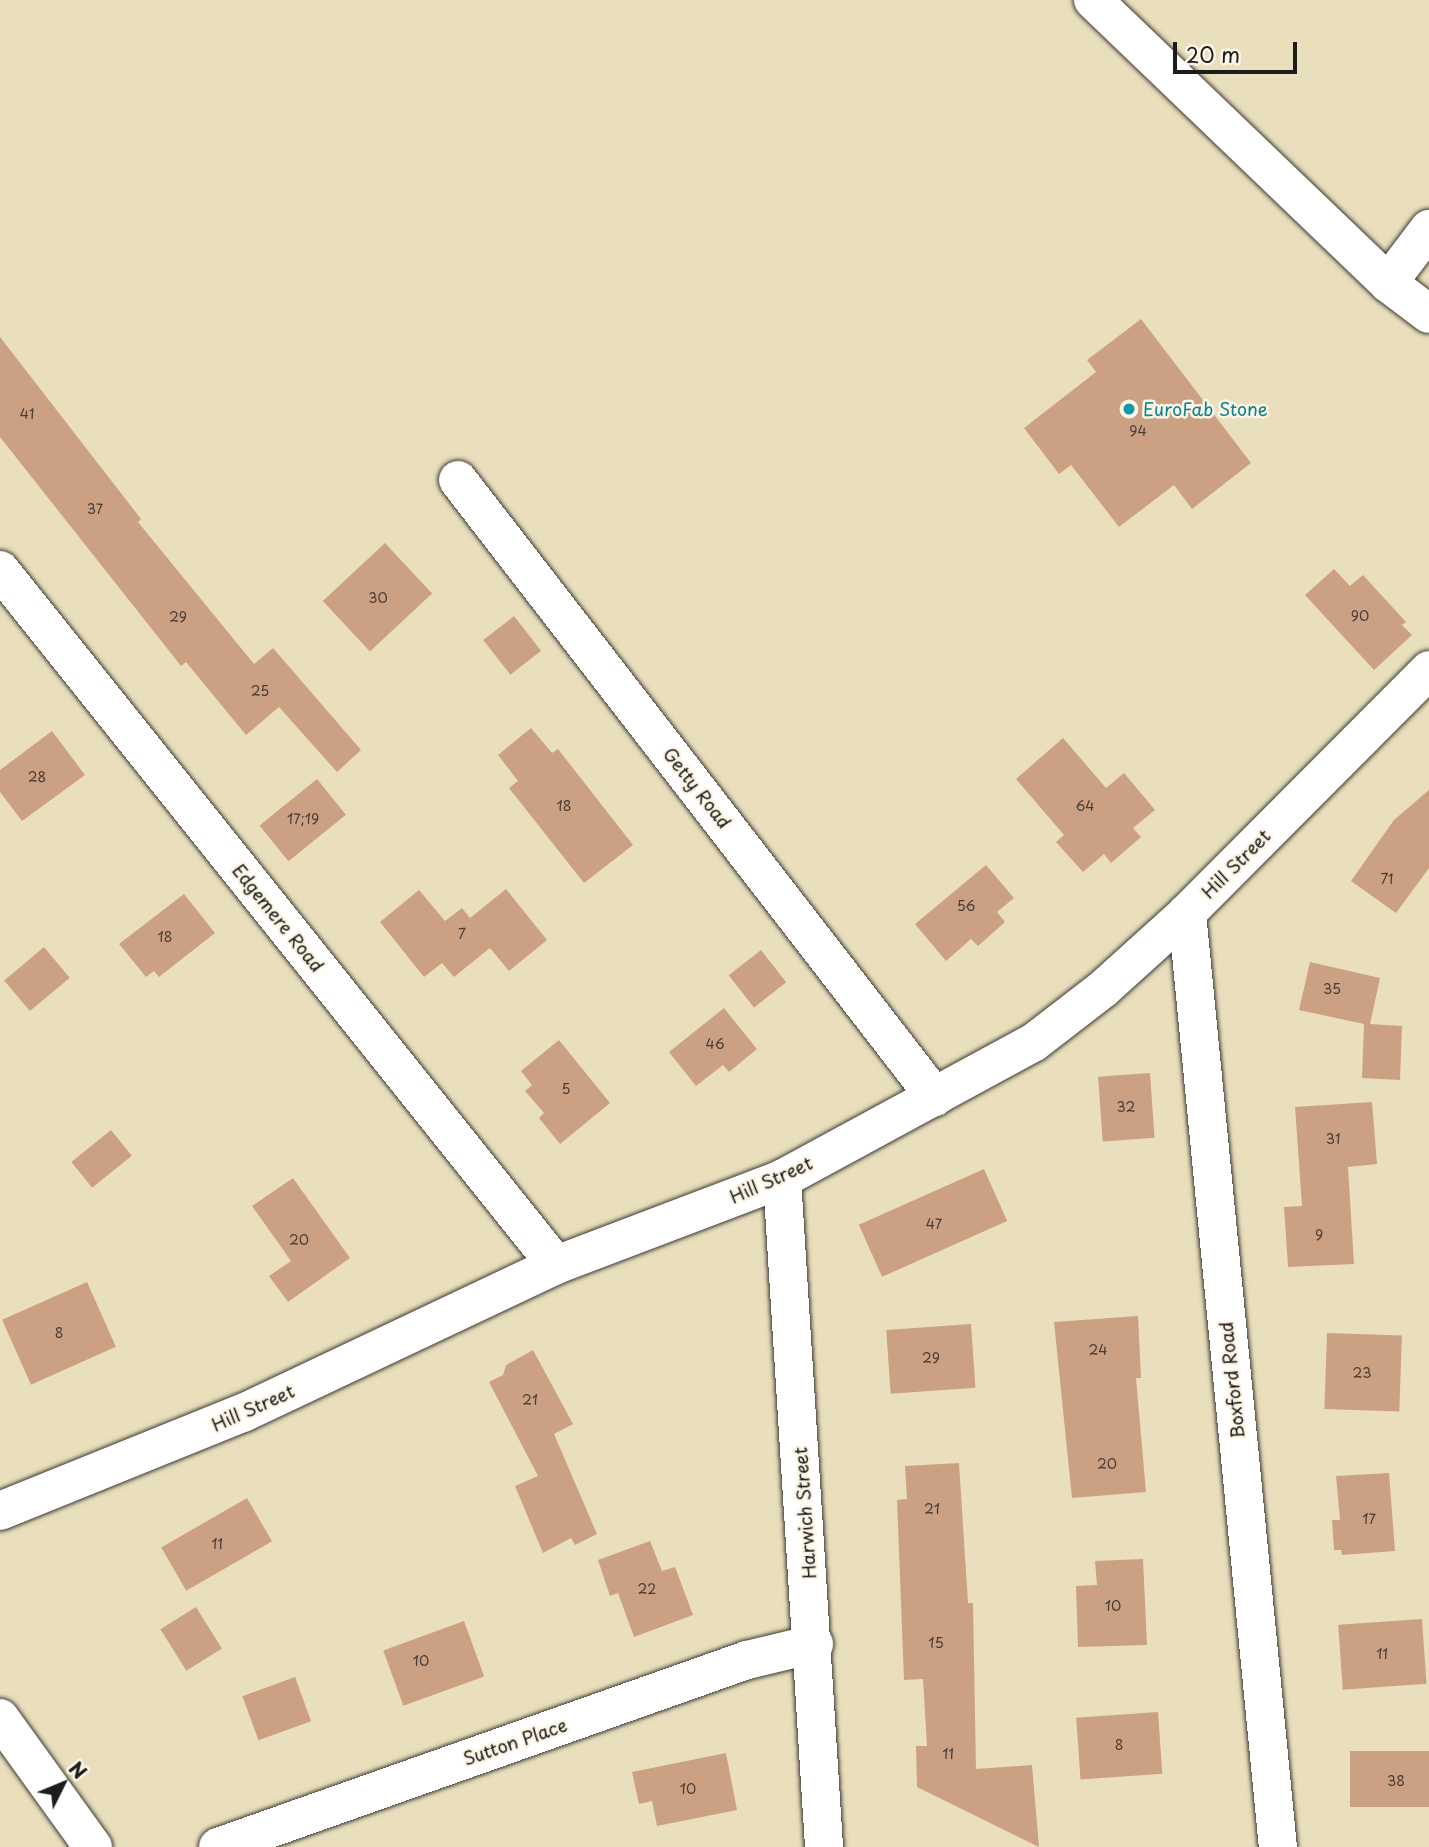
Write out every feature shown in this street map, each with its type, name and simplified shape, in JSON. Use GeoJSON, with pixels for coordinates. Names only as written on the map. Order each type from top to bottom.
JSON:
{"type":"FeatureCollection","features":[{"type":"Feature","properties":{"kind":"street"},"geometry":{"type":"LineString","coordinates":[[1093,0],[1388,283],[1429,314]]}},
{"type":"Feature","properties":{"kind":"street"},"geometry":{"type":"LineString","coordinates":[[1388,283],[1429,229]]}},
{"type":"Feature","properties":{"kind":"street","name":"Getty Road"},"geometry":{"type":"LineString","coordinates":[[458,480],[935,1097]]}},
{"type":"Feature","properties":{"kind":"street","name":"Edgemere Road"},"geometry":{"type":"LineString","coordinates":[[0,570],[556,1265]]}},
{"type":"Feature","properties":{"kind":"street","name":"Hill Street"},"geometry":{"type":"LineString","coordinates":[[0,1511],[243,1413],[556,1265],[782,1179],[1032,1042],[1103,989],[1187,913],[1429,670]]}},
{"type":"Feature","properties":{"kind":"street","name":"Boxford Road"},"geometry":{"type":"LineString","coordinates":[[1187,913],[1278,1847]]}},
{"type":"Feature","properties":{"kind":"street","name":"Harwich Street"},"geometry":{"type":"LineString","coordinates":[[782,1179],[814,1644],[824,1847]]}},
{"type":"Feature","properties":{"kind":"street","name":"Sutton Place"},"geometry":{"type":"LineString","coordinates":[[218,1847],[747,1660],[814,1644]]}},
{"type":"Feature","properties":{"kind":"street"},"geometry":{"type":"LineString","coordinates":[[0,1718],[93,1847]]}},
{"type":"Feature","properties":{"kind":"building","name":"EuroFab Stone"},"geometry":{"type":"Polygon","coordinates":[[[1141,319],[1251,463],[1192,509],[1174,485],[1119,527],[1071,465],[1059,474],[1024,428],[1096,372],[1087,360],[1141,319]]]}},
{"type":"Feature","properties":{"kind":"building"},"geometry":{"type":"Polygon","coordinates":[[[0,337],[141,519],[138,522],[254,664],[273,648],[361,750],[337,772],[279,707],[246,735],[186,662],[181,666],[0,437],[0,337]]]}},
{"type":"Feature","properties":{"kind":"building"},"geometry":{"type":"Polygon","coordinates":[[[385,543],[432,593],[370,651],[323,601],[385,543]]]}},
{"type":"Feature","properties":{"kind":"building"},"geometry":{"type":"Polygon","coordinates":[[[1334,569],[1350,586],[1363,575],[1406,622],[1402,625],[1412,635],[1374,670],[1305,595],[1334,569]]]}},
{"type":"Feature","properties":{"kind":"building"},"geometry":{"type":"Polygon","coordinates":[[[514,616],[541,651],[510,675],[483,640],[514,616]]]}},
{"type":"Feature","properties":{"kind":"building"},"geometry":{"type":"Polygon","coordinates":[[[531,728],[552,753],[558,749],[633,845],[584,883],[509,788],[518,781],[498,755],[531,728]]]}},
{"type":"Feature","properties":{"kind":"building"},"geometry":{"type":"Polygon","coordinates":[[[52,731],[85,775],[22,821],[0,792],[0,770],[52,731]]]}},
{"type":"Feature","properties":{"kind":"building"},"geometry":{"type":"Polygon","coordinates":[[[1063,738],[1106,788],[1124,773],[1155,810],[1133,828],[1141,837],[1111,863],[1104,854],[1083,872],[1056,842],[1064,835],[1016,779],[1063,738]]]}},
{"type":"Feature","properties":{"kind":"building"},"geometry":{"type":"Polygon","coordinates":[[[317,779],[346,815],[288,861],[259,826],[317,779]]]}},
{"type":"Feature","properties":{"kind":"building"},"geometry":{"type":"Polygon","coordinates":[[[1429,790],[1429,868],[1396,913],[1351,881],[1394,820],[1429,790]]]}},
{"type":"Feature","properties":{"kind":"building"},"geometry":{"type":"Polygon","coordinates":[[[986,865],[1014,898],[997,912],[1005,922],[978,946],[971,939],[946,961],[915,924],[986,865]]]}},
{"type":"Feature","properties":{"kind":"building"},"geometry":{"type":"Polygon","coordinates":[[[506,889],[547,940],[509,971],[490,948],[454,977],[442,963],[424,977],[380,922],[419,890],[445,921],[462,908],[470,918],[506,889]]]}},
{"type":"Feature","properties":{"kind":"building"},"geometry":{"type":"Polygon","coordinates":[[[184,894],[215,933],[159,977],[154,971],[146,977],[119,944],[184,894]]]}},
{"type":"Feature","properties":{"kind":"building"},"geometry":{"type":"Polygon","coordinates":[[[44,947],[70,978],[30,1011],[4,980],[44,947]]]}},
{"type":"Feature","properties":{"kind":"building"},"geometry":{"type":"Polygon","coordinates":[[[761,950],[786,982],[754,1008],[729,975],[761,950]]]}},
{"type":"Feature","properties":{"kind":"building"},"geometry":{"type":"Polygon","coordinates":[[[1310,962],[1380,978],[1370,1024],[1402,1026],[1400,1080],[1362,1078],[1364,1024],[1299,1010],[1310,962]]]}},
{"type":"Feature","properties":{"kind":"building"},"geometry":{"type":"Polygon","coordinates":[[[724,1008],[757,1049],[729,1072],[723,1065],[696,1086],[669,1052],[724,1008]]]}},
{"type":"Feature","properties":{"kind":"building"},"geometry":{"type":"Polygon","coordinates":[[[559,1040],[610,1103],[560,1144],[539,1118],[544,1113],[525,1091],[532,1085],[521,1071],[559,1040]]]}},
{"type":"Feature","properties":{"kind":"building"},"geometry":{"type":"Polygon","coordinates":[[[1150,1073],[1155,1138],[1103,1141],[1098,1077],[1150,1073]]]}},
{"type":"Feature","properties":{"kind":"building"},"geometry":{"type":"Polygon","coordinates":[[[1372,1102],[1377,1164],[1348,1167],[1354,1264],[1288,1267],[1284,1207],[1302,1206],[1295,1107],[1372,1102]]]}},
{"type":"Feature","properties":{"kind":"building"},"geometry":{"type":"Polygon","coordinates":[[[111,1130],[132,1156],[92,1188],[71,1162],[111,1130]]]}},
{"type":"Feature","properties":{"kind":"building"},"geometry":{"type":"Polygon","coordinates":[[[984,1169],[1007,1221],[882,1277],[859,1225],[984,1169]]]}},
{"type":"Feature","properties":{"kind":"building"},"geometry":{"type":"Polygon","coordinates":[[[293,1178],[350,1258],[288,1302],[269,1276],[291,1261],[252,1206],[293,1178]]]}},
{"type":"Feature","properties":{"kind":"building"},"geometry":{"type":"Polygon","coordinates":[[[87,1282],[116,1347],[31,1385],[2,1320],[87,1282]]]}},
{"type":"Feature","properties":{"kind":"building"},"geometry":{"type":"Polygon","coordinates":[[[1138,1316],[1141,1378],[1136,1378],[1146,1492],[1072,1498],[1054,1322],[1138,1316]]]}},
{"type":"Feature","properties":{"kind":"building"},"geometry":{"type":"Polygon","coordinates":[[[971,1324],[975,1388],[891,1394],[886,1330],[971,1324]]]}},
{"type":"Feature","properties":{"kind":"building"},"geometry":{"type":"Polygon","coordinates":[[[1327,1333],[1402,1336],[1399,1412],[1324,1409],[1327,1333]]]}},
{"type":"Feature","properties":{"kind":"building"},"geometry":{"type":"Polygon","coordinates":[[[533,1350],[573,1424],[554,1434],[597,1534],[575,1545],[571,1538],[543,1553],[515,1486],[538,1476],[489,1382],[503,1375],[506,1365],[533,1350]]]}},
{"type":"Feature","properties":{"kind":"building"},"geometry":{"type":"Polygon","coordinates":[[[959,1463],[968,1603],[973,1603],[976,1769],[1032,1765],[1039,1847],[917,1787],[916,1746],[927,1746],[923,1679],[904,1680],[897,1500],[907,1499],[905,1466],[959,1463]]]}},
{"type":"Feature","properties":{"kind":"building"},"geometry":{"type":"Polygon","coordinates":[[[1389,1473],[1395,1551],[1342,1555],[1341,1550],[1334,1550],[1332,1520],[1340,1520],[1336,1476],[1389,1473]]]}},
{"type":"Feature","properties":{"kind":"building"},"geometry":{"type":"Polygon","coordinates":[[[247,1498],[272,1541],[186,1591],[161,1548],[247,1498]]]}},
{"type":"Feature","properties":{"kind":"building"},"geometry":{"type":"Polygon","coordinates":[[[650,1541],[662,1571],[675,1567],[693,1615],[634,1637],[618,1593],[610,1596],[598,1560],[650,1541]]]}},
{"type":"Feature","properties":{"kind":"building"},"geometry":{"type":"Polygon","coordinates":[[[1143,1559],[1147,1645],[1078,1647],[1076,1586],[1097,1585],[1095,1561],[1143,1559]]]}},
{"type":"Feature","properties":{"kind":"building"},"geometry":{"type":"Polygon","coordinates":[[[196,1607],[222,1649],[186,1671],[160,1629],[196,1607]]]}},
{"type":"Feature","properties":{"kind":"building"},"geometry":{"type":"Polygon","coordinates":[[[1422,1619],[1427,1684],[1343,1690],[1338,1625],[1422,1619]]]}},
{"type":"Feature","properties":{"kind":"building"},"geometry":{"type":"Polygon","coordinates":[[[464,1621],[484,1676],[403,1706],[383,1650],[464,1621]]]}},
{"type":"Feature","properties":{"kind":"building"},"geometry":{"type":"Polygon","coordinates":[[[295,1677],[311,1721],[258,1740],[242,1696],[295,1677]]]}},
{"type":"Feature","properties":{"kind":"building"},"geometry":{"type":"Polygon","coordinates":[[[1158,1712],[1162,1774],[1081,1780],[1076,1718],[1158,1712]]]}},
{"type":"Feature","properties":{"kind":"building"},"geometry":{"type":"Polygon","coordinates":[[[1350,1751],[1429,1751],[1429,1807],[1350,1807],[1350,1751]]]}},
{"type":"Feature","properties":{"kind":"building"},"geometry":{"type":"Polygon","coordinates":[[[726,1753],[737,1810],[657,1826],[652,1801],[639,1804],[632,1772],[726,1753]]]}},
{"type":"Feature","properties":{"kind":"place","name":"EuroFab Stone"},"geometry":{"type":"Point","coordinates":[1129,409]}}]}
